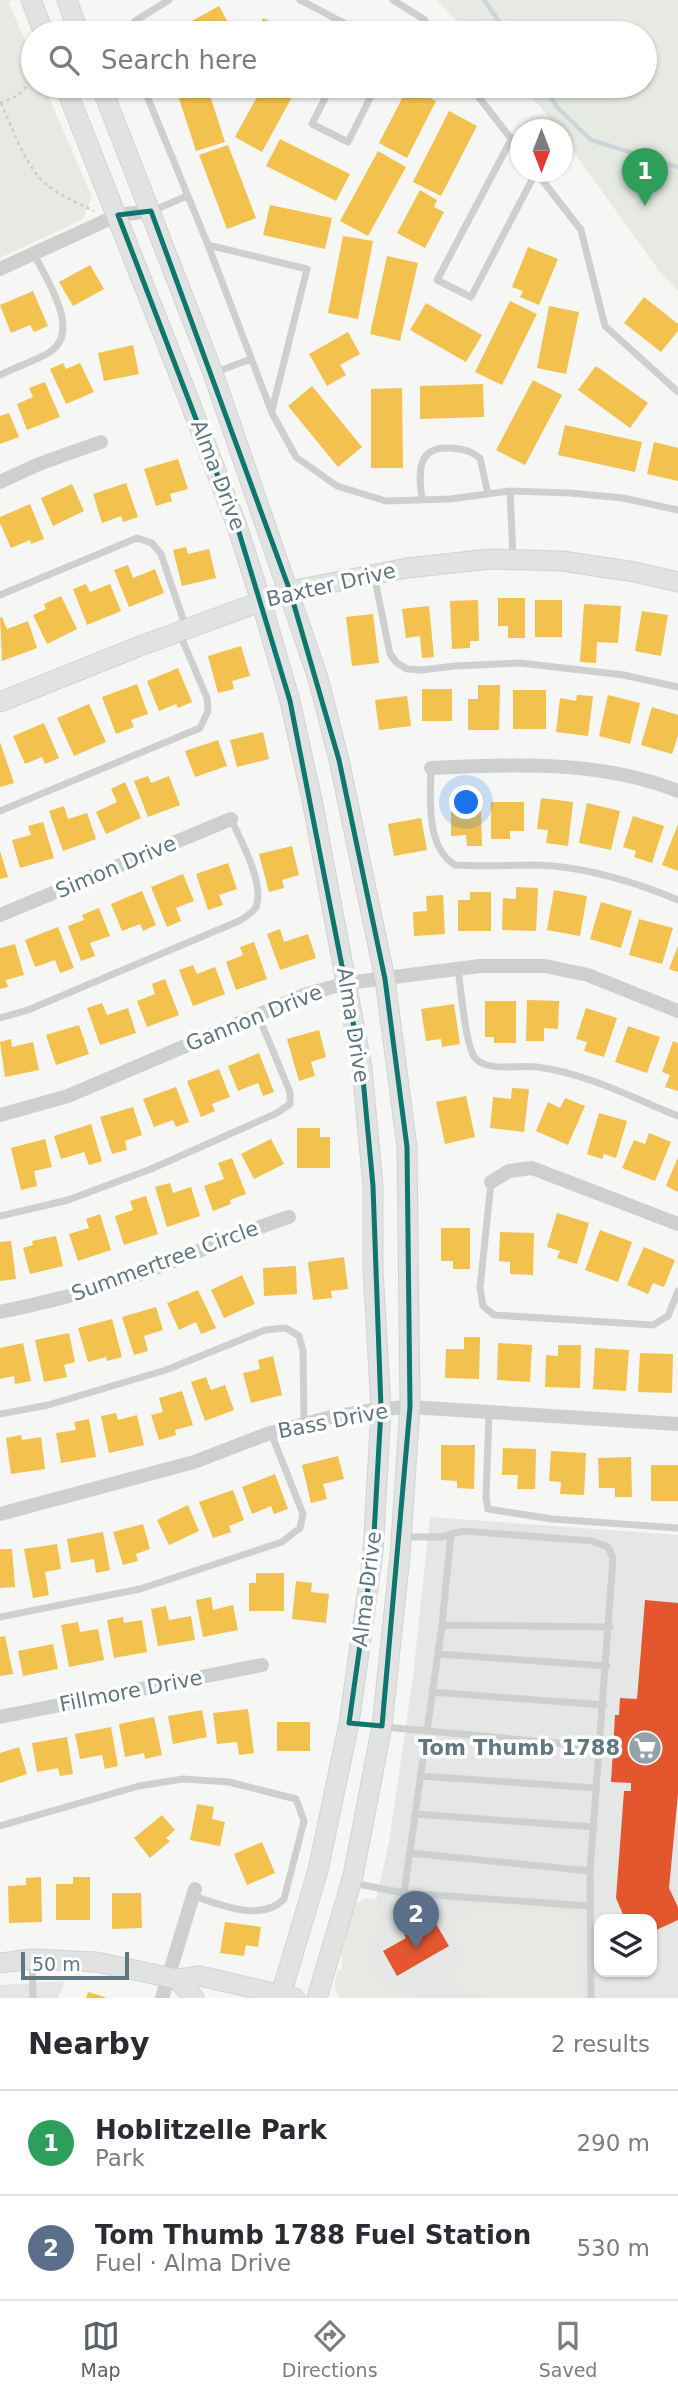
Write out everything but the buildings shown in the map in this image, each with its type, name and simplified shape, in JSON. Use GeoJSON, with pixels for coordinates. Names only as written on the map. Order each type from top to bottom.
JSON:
{"type":"FeatureCollection","features":[{"type":"Feature","properties":{"kind":"main road"},"geometry":{"type":"LineString","coordinates":[[31,0],[39,21]]}},
{"type":"Feature","properties":{"kind":"main road"},"geometry":{"type":"LineString","coordinates":[[67,0],[75,21]]}},
{"type":"Feature","properties":{"kind":"main road","name":"Alma Drive"},"geometry":{"type":"LineString","coordinates":[[70,98],[118,215],[238,529],[261,601],[290,701],[362,1068],[373,1186],[373,1269],[381,1409],[373,1553],[349,1723],[318,1870],[285,1997]]}},
{"type":"Feature","properties":{"kind":"main road","name":"Alma Drive"},"geometry":{"type":"LineString","coordinates":[[105,98],[213,373],[318,678],[339,760],[385,979],[407,1147],[410,1407],[401,1537],[382,1726],[351,1883],[317,1998]]}},
{"type":"Feature","properties":{"kind":"main road"},"geometry":{"type":"LineString","coordinates":[[184,387],[213,373]]}},
{"type":"Feature","properties":{"kind":"main road","name":"Baxter Drive"},"geometry":{"type":"LineString","coordinates":[[0,702],[290,591],[373,574],[490,559],[513,559],[562,561],[635,572],[678,582]]}},
{"type":"Feature","properties":{"kind":"main road"},"geometry":{"type":"LineString","coordinates":[[349,1723],[382,1726]]}},
{"type":"Feature","properties":{"kind":"main road"},"geometry":{"type":"LineString","coordinates":[[0,1963],[32,1959],[96,1962],[174,1978],[201,1976],[285,1997]]}},
{"type":"Feature","properties":{"kind":"main road"},"geometry":{"type":"LineString","coordinates":[[174,1978],[194,1998]]}},
{"type":"Feature","properties":{"kind":"street"},"geometry":{"type":"LineString","coordinates":[[0,269],[118,215],[151,211]]}},
{"type":"Feature","properties":{"kind":"street"},"geometry":{"type":"LineString","coordinates":[[0,482],[39,464],[101,442]]}},
{"type":"Feature","properties":{"kind":"street"},"geometry":{"type":"LineString","coordinates":[[431,768],[523,764],[625,775],[678,791]]}},
{"type":"Feature","properties":{"kind":"street","name":"Simon Drive"},"geometry":{"type":"LineString","coordinates":[[0,915],[231,819]]}},
{"type":"Feature","properties":{"kind":"street","name":"Gannon Drive"},"geometry":{"type":"LineString","coordinates":[[0,1115],[68,1096],[307,994],[347,984],[481,966],[545,966],[588,975],[678,1011]]}},
{"type":"Feature","properties":{"kind":"street"},"geometry":{"type":"LineString","coordinates":[[491,1182],[509,1171],[532,1168],[678,1224]]}},
{"type":"Feature","properties":{"kind":"street","name":"Summertree Circle"},"geometry":{"type":"LineString","coordinates":[[0,1312],[115,1283],[289,1217]]}},
{"type":"Feature","properties":{"kind":"street","name":"Bass Drive"},"geometry":{"type":"LineString","coordinates":[[0,1514],[194,1462],[270,1433],[331,1417],[381,1409],[410,1407],[678,1424]]}},
{"type":"Feature","properties":{"kind":"street","name":"Fillmore Drive"},"geometry":{"type":"LineString","coordinates":[[0,1717],[262,1665]]}},
{"type":"Feature","properties":{"kind":"street"},"geometry":{"type":"LineString","coordinates":[[162,1998],[174,1978],[194,1892]]}},
{"type":"Feature","properties":{"kind":"lane"},"geometry":{"type":"LineString","coordinates":[[135,21],[169,0]]}},
{"type":"Feature","properties":{"kind":"lane"},"geometry":{"type":"LineString","coordinates":[[300,0],[339,21]]}},
{"type":"Feature","properties":{"kind":"lane"},"geometry":{"type":"LineString","coordinates":[[393,0],[425,21]]}},
{"type":"Feature","properties":{"kind":"lane"},"geometry":{"type":"LineString","coordinates":[[148,98],[272,412],[296,457],[337,486],[386,501],[450,499],[510,491],[623,498],[678,510]]}},
{"type":"Feature","properties":{"kind":"lane"},"geometry":{"type":"LineString","coordinates":[[325,98],[312,124],[348,142],[370,98]]}},
{"type":"Feature","properties":{"kind":"lane"},"geometry":{"type":"LineString","coordinates":[[480,98],[510,136]]}},
{"type":"Feature","properties":{"kind":"lane"},"geometry":{"type":"LineString","coordinates":[[510,142],[437,280],[471,297],[531,182]]}},
{"type":"Feature","properties":{"kind":"lane"},"geometry":{"type":"LineString","coordinates":[[544,182],[581,230],[604,326],[678,392]]}},
{"type":"Feature","properties":{"kind":"lane"},"geometry":{"type":"LineString","coordinates":[[151,211],[187,196]]}},
{"type":"Feature","properties":{"kind":"lane"},"geometry":{"type":"LineString","coordinates":[[208,245],[307,269],[272,412]]}},
{"type":"Feature","properties":{"kind":"lane"},"geometry":{"type":"LineString","coordinates":[[0,375],[51,351],[61,340],[64,321],[61,310],[34,253]]}},
{"type":"Feature","properties":{"kind":"lane"},"geometry":{"type":"LineString","coordinates":[[213,373],[251,359]]}},
{"type":"Feature","properties":{"kind":"lane"},"geometry":{"type":"LineString","coordinates":[[422,500],[422,463],[428,453],[438,447],[467,449],[480,458],[488,494]]}},
{"type":"Feature","properties":{"kind":"lane"},"geometry":{"type":"LineString","coordinates":[[510,491],[513,559]]}},
{"type":"Feature","properties":{"kind":"lane"},"geometry":{"type":"LineString","coordinates":[[0,595],[136,538],[152,543],[161,554],[183,630],[207,698],[208,711],[201,728],[0,811]]}},
{"type":"Feature","properties":{"kind":"lane"},"geometry":{"type":"LineString","coordinates":[[373,574],[390,654],[397,663],[407,669],[520,663],[624,675],[678,687]]}},
{"type":"Feature","properties":{"kind":"lane"},"geometry":{"type":"LineString","coordinates":[[431,768],[430,796],[438,845],[444,859],[455,865],[540,866],[595,872],[649,888],[678,900]]}},
{"type":"Feature","properties":{"kind":"lane"},"geometry":{"type":"LineString","coordinates":[[0,1018],[28,1010],[239,921],[255,910],[260,894],[244,844],[231,819]]}},
{"type":"Feature","properties":{"kind":"lane"},"geometry":{"type":"LineString","coordinates":[[458,969],[471,1049],[482,1063],[492,1066],[535,1066],[565,1072],[678,1116]]}},
{"type":"Feature","properties":{"kind":"lane"},"geometry":{"type":"LineString","coordinates":[[0,1216],[68,1200],[151,1169],[277,1113],[290,1104],[290,1092],[258,1014]]}},
{"type":"Feature","properties":{"kind":"lane"},"geometry":{"type":"LineString","coordinates":[[491,1182],[480,1288],[483,1306],[494,1315],[653,1325],[668,1316],[678,1291]]}},
{"type":"Feature","properties":{"kind":"lane"},"geometry":{"type":"LineString","coordinates":[[0,1413],[48,1405],[166,1370],[265,1330],[285,1328],[299,1336],[303,1351],[304,1424]]}},
{"type":"Feature","properties":{"kind":"lane"},"geometry":{"type":"LineString","coordinates":[[489,1412],[486,1497],[488,1509],[552,1519],[678,1528]]}},
{"type":"Feature","properties":{"kind":"lane"},"geometry":{"type":"LineString","coordinates":[[0,1617],[139,1590],[282,1542],[300,1528],[303,1514],[270,1433]]}},
{"type":"Feature","properties":{"kind":"lane"},"geometry":{"type":"LineString","coordinates":[[401,1537],[426,1538],[463,1531],[592,1541],[608,1547],[613,1558],[610,1628],[590,1871],[591,1998]]}},
{"type":"Feature","properties":{"kind":"lane"},"geometry":{"type":"LineString","coordinates":[[404,1893],[442,1625],[450,1535]]}},
{"type":"Feature","properties":{"kind":"lane"},"geometry":{"type":"LineString","coordinates":[[442,1625],[610,1628]]}},
{"type":"Feature","properties":{"kind":"lane"},"geometry":{"type":"LineString","coordinates":[[438,1654],[607,1666]]}},
{"type":"Feature","properties":{"kind":"lane"},"geometry":{"type":"LineString","coordinates":[[432,1692],[604,1705]]}},
{"type":"Feature","properties":{"kind":"lane"},"geometry":{"type":"LineString","coordinates":[[382,1726],[600,1747]]}},
{"type":"Feature","properties":{"kind":"lane"},"geometry":{"type":"LineString","coordinates":[[420,1776],[597,1788]]}},
{"type":"Feature","properties":{"kind":"lane"},"geometry":{"type":"LineString","coordinates":[[0,1826],[139,1786],[183,1779],[229,1782],[296,1799],[304,1821],[285,1899],[279,1905],[260,1911],[235,1909],[194,1892]]}},
{"type":"Feature","properties":{"kind":"lane"},"geometry":{"type":"LineString","coordinates":[[415,1814],[594,1827]]}},
{"type":"Feature","properties":{"kind":"lane"},"geometry":{"type":"LineString","coordinates":[[410,1853],[590,1871]]}},
{"type":"Feature","properties":{"kind":"lane"},"geometry":{"type":"LineString","coordinates":[[351,1883],[404,1893],[589,1906]]}},
{"type":"Feature","properties":{"kind":"lane"},"geometry":{"type":"LineString","coordinates":[[32,1959],[33,1998]]}},
{"type":"Feature","properties":{"kind":"path"},"geometry":{"type":"LineString","coordinates":[[21,92],[0,103],[29,163],[48,186],[93,211]]}},
{"type":"Feature","properties":{"kind":"highlighted area"},"geometry":{"type":"Polygon","coordinates":[[[151,211],[290,591],[339,760],[385,979],[407,1147],[410,1407],[382,1726],[349,1723],[373,1553],[381,1409],[373,1186],[362,1068],[290,701],[238,529],[118,215],[151,211]]]}},
{"type":"Feature","properties":{"kind":"shaded area"},"geometry":{"type":"Polygon","coordinates":[[[0,0],[12,0],[9,3],[21,32],[21,98],[49,98],[92,197],[83,219],[0,258],[0,0]]]}},
{"type":"Feature","properties":{"kind":"shaded area"},"geometry":{"type":"Polygon","coordinates":[[[437,0],[678,0],[678,291],[662,275],[573,151],[573,119],[550,119],[532,98],[657,98],[657,21],[457,21],[437,0]]]}},
{"type":"Feature","properties":{"kind":"shaded area"},"geometry":{"type":"Polygon","coordinates":[[[430,1517],[678,1535],[678,1998],[399,1998],[367,1976],[370,1928],[389,1842],[413,1677],[430,1517]]]}},
{"type":"Feature","properties":{"kind":"shaded area"},"geometry":{"type":"Polygon","coordinates":[[[365,1898],[385,1901],[369,1960],[380,1985],[421,1998],[340,1998],[337,1995],[335,1981],[338,1970],[342,1969],[342,1951],[355,1904],[365,1898]]]}},
{"type":"Feature","properties":{"kind":"shaded area"},"geometry":{"type":"Polygon","coordinates":[[[468,1905],[569,1913],[577,1919],[580,1998],[490,1998],[454,1987],[461,1949],[445,1910],[446,1908],[452,1918],[468,1915],[465,1907],[468,1905]]]}},
{"type":"Feature","properties":{"kind":"shaded area"},"geometry":{"type":"Polygon","coordinates":[[[65,1981],[58,1998],[0,1998],[0,1985],[65,1981]]]}},
{"type":"Feature","properties":{"kind":"waterway"},"geometry":{"type":"LineString","coordinates":[[484,0],[499,21]]}},
{"type":"Feature","properties":{"kind":"waterway"},"geometry":{"type":"LineString","coordinates":[[551,98],[591,140],[678,167]]}},
{"type":"Feature","properties":{"kind":"place","name":"Hoblitzelle Park"},"geometry":{"type":"Point","coordinates":[645,206]}},
{"type":"Feature","properties":{"kind":"place","name":"Tom Thumb 1788"},"geometry":{"type":"Point","coordinates":[645,1748]}},
{"type":"Feature","properties":{"kind":"place","name":"Tom Thumb 1788 Fuel Station"},"geometry":{"type":"Point","coordinates":[416,1949]}}]}
